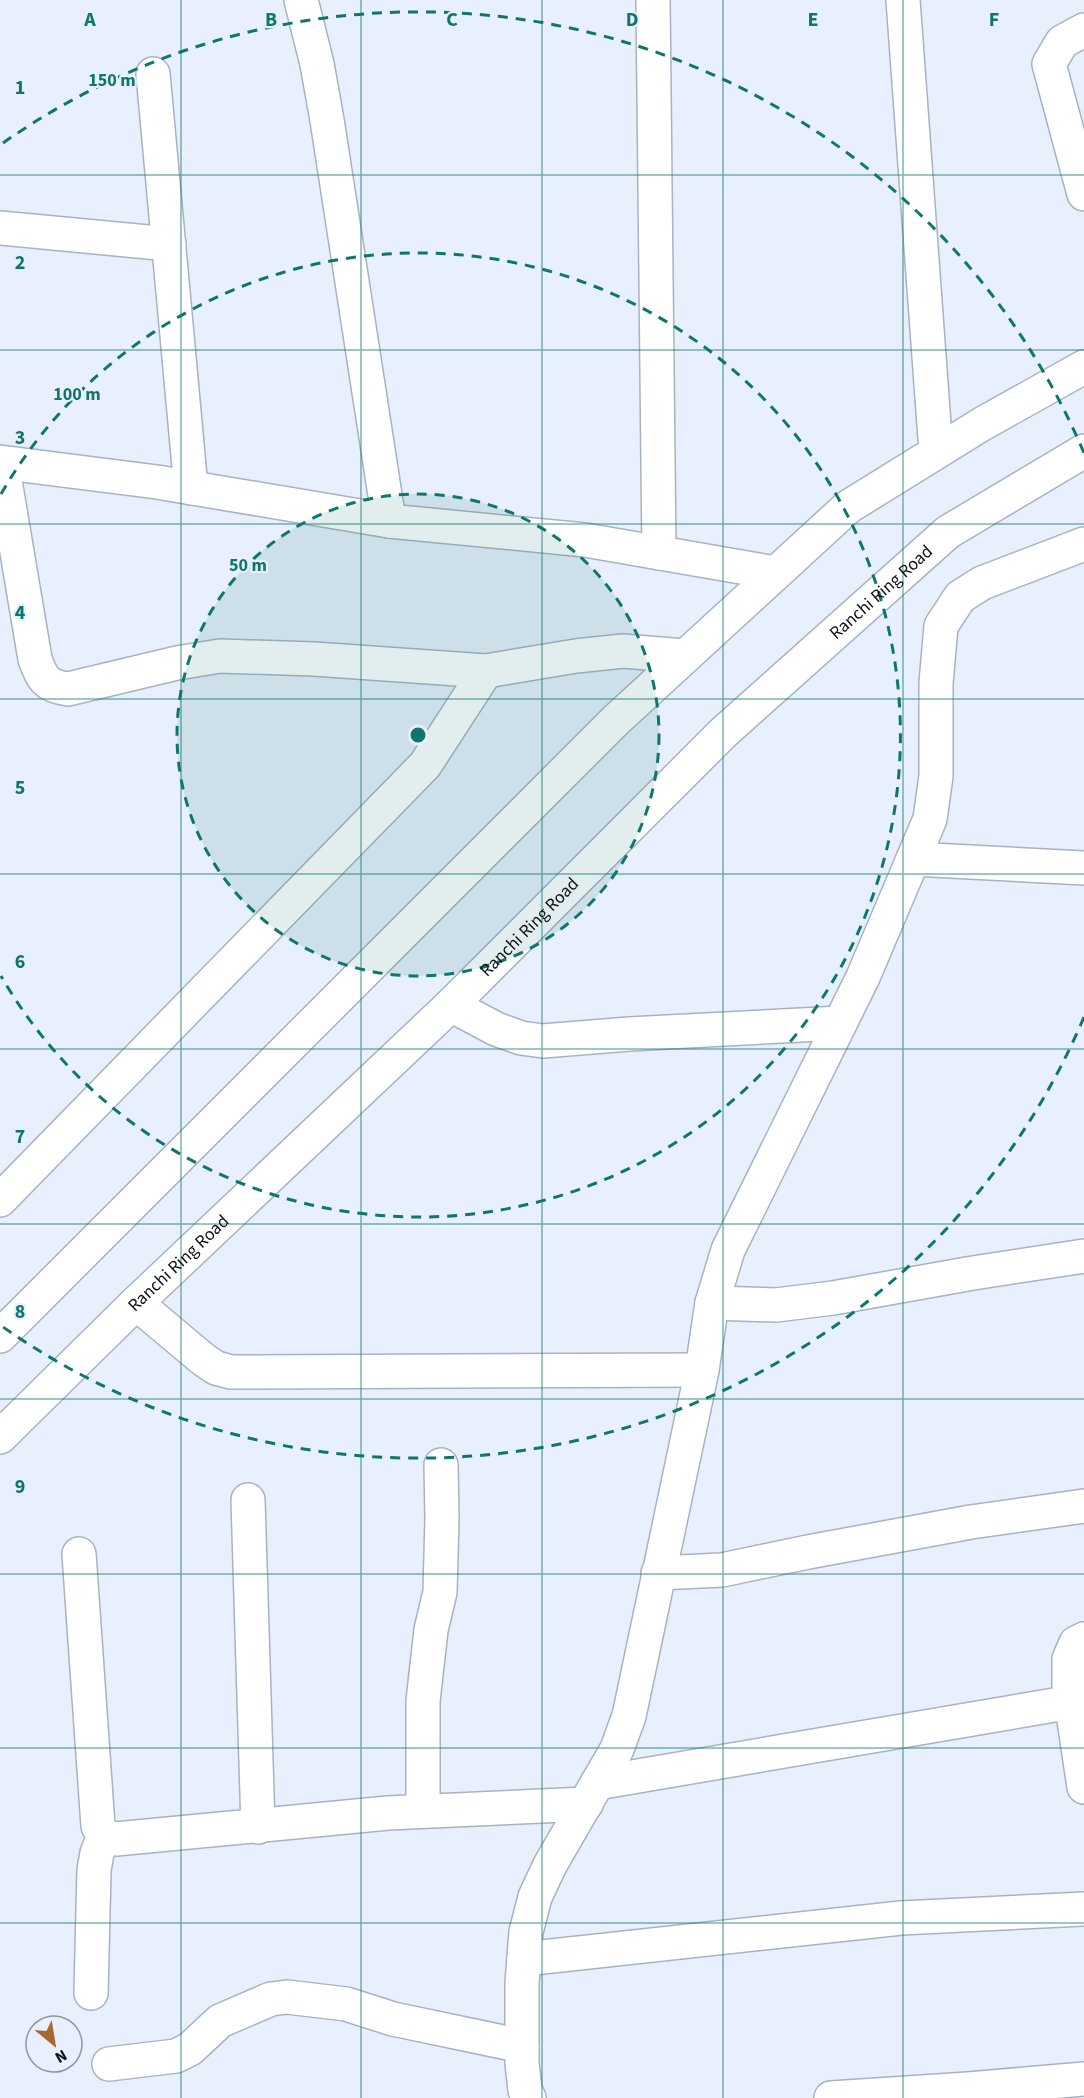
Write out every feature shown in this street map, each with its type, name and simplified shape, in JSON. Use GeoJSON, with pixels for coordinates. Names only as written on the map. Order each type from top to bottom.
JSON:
{"type":"FeatureCollection","features":[{"type":"Feature","properties":{"kind":"street"},"geometry":{"type":"LineString","coordinates":[[301,0],[317,64],[327,120],[389,521]]}},
{"type":"Feature","properties":{"kind":"street"},"geometry":{"type":"LineString","coordinates":[[652,0],[659,553]]}},
{"type":"Feature","properties":{"kind":"street"},"geometry":{"type":"LineString","coordinates":[[903,0],[936,452]]}},
{"type":"Feature","properties":{"kind":"street"},"geometry":{"type":"LineString","coordinates":[[1084,30],[1062,42],[1049,64],[1084,194]]}},
{"type":"Feature","properties":{"kind":"street"},"geometry":{"type":"LineString","coordinates":[[153,74],[191,488]]}},
{"type":"Feature","properties":{"kind":"street"},"geometry":{"type":"LineString","coordinates":[[0,228],[169,244]]}},
{"type":"Feature","properties":{"kind":"street"},"geometry":{"type":"LineString","coordinates":[[0,1336],[598,738],[848,507],[982,424],[1084,367]]}},
{"type":"Feature","properties":{"kind":"street","name":"Ranchi Ring Road"},"geometry":{"type":"LineString","coordinates":[[0,1437],[136,1303],[451,1005],[723,733],[948,532],[1084,451]]}},
{"type":"Feature","properties":{"kind":"street"},"geometry":{"type":"LineString","coordinates":[[685,656],[623,651],[576,656],[486,671],[314,659],[220,656],[177,663],[68,689],[55,687],[45,681],[35,659],[1,463],[191,488],[389,521],[585,540],[775,573]]}},
{"type":"Feature","properties":{"kind":"street"},"geometry":{"type":"LineString","coordinates":[[529,2098],[525,2090],[522,2046],[522,1983],[526,1932],[535,1897],[550,1865],[617,1749],[629,1716],[702,1370],[712,1303],[728,1250],[863,977],[930,819],[936,776],[936,683],[941,626],[960,597],[982,583],[1084,544]]}},
{"type":"Feature","properties":{"kind":"street"},"geometry":{"type":"LineString","coordinates":[[0,1200],[425,765],[486,671]]}},
{"type":"Feature","properties":{"kind":"street"},"geometry":{"type":"LineString","coordinates":[[913,859],[1084,868]]}},
{"type":"Feature","properties":{"kind":"street"},"geometry":{"type":"LineString","coordinates":[[451,1005],[496,1029],[521,1038],[543,1041],[840,1023]]}},
{"type":"Feature","properties":{"kind":"street"},"geometry":{"type":"LineString","coordinates":[[712,1303],[776,1305],[832,1298],[1084,1256]]}},
{"type":"Feature","properties":{"kind":"street"},"geometry":{"type":"LineString","coordinates":[[136,1303],[204,1360],[216,1368],[231,1372],[702,1370]]}},
{"type":"Feature","properties":{"kind":"street"},"geometry":{"type":"LineString","coordinates":[[423,1811],[423,1701],[432,1630],[440,1592],[441,1465]]}},
{"type":"Feature","properties":{"kind":"street"},"geometry":{"type":"LineString","coordinates":[[249,1500],[258,1827]]}},
{"type":"Feature","properties":{"kind":"street"},"geometry":{"type":"LineString","coordinates":[[658,1573],[722,1570],[925,1531],[1084,1506]]}},
{"type":"Feature","properties":{"kind":"street"},"geometry":{"type":"LineString","coordinates":[[79,1554],[98,1826],[104,1836],[116,1839],[591,1793],[1072,1702]]}},
{"type":"Feature","properties":{"kind":"street"},"geometry":{"type":"LineString","coordinates":[[1084,1639],[1076,1643],[1069,1659],[1072,1702],[1084,1787]]}},
{"type":"Feature","properties":{"kind":"street"},"geometry":{"type":"LineString","coordinates":[[91,1993],[94,1870],[97,1853],[104,1836]]}},
{"type":"Feature","properties":{"kind":"street"},"geometry":{"type":"LineString","coordinates":[[524,1959],[901,1918],[1084,1909]]}},
{"type":"Feature","properties":{"kind":"street"},"geometry":{"type":"LineString","coordinates":[[109,2064],[176,2056],[190,2049],[220,2020],[272,1999],[287,1997],[346,2004],[393,2019],[522,2046]]}},
{"type":"Feature","properties":{"kind":"street"},"geometry":{"type":"LineString","coordinates":[[831,2098],[1084,2079]]}}]}
